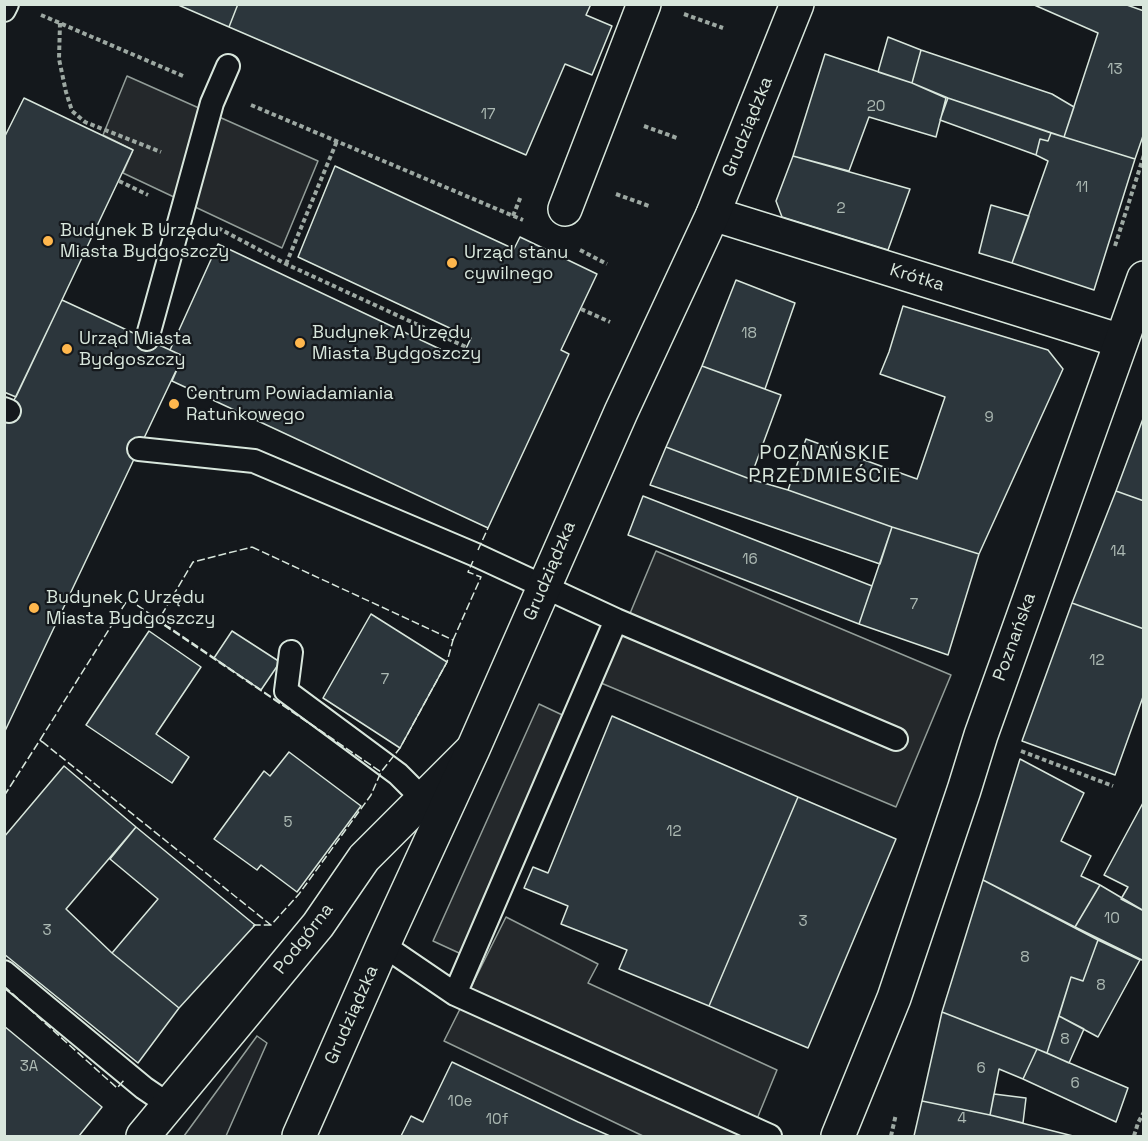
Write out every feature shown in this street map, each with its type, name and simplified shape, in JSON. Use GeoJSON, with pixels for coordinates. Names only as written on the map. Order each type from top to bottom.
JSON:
{"type":"FeatureCollection","features":[{"type":"Feature","properties":{"kind":"main road"},"geometry":{"type":"LineString","coordinates":[[565,209],[645,4]]}},
{"type":"Feature","properties":{"kind":"main road","name":"Grudziądzka"},"geometry":{"type":"LineString","coordinates":[[299,1137],[616,423],[713,214],[797,4]]}},
{"type":"Feature","properties":{"kind":"main road","name":"Krótka"},"geometry":{"type":"LineString","coordinates":[[713,214],[1121,341]]}},
{"type":"Feature","properties":{"kind":"main road","name":"Poznańska"},"geometry":{"type":"LineString","coordinates":[[838,1137],[894,998],[981,735],[1143,278]]}},
{"type":"Feature","properties":{"kind":"main road","name":"Podgórna"},"geometry":{"type":"LineString","coordinates":[[143,1137],[318,925],[364,858],[473,749]]}},
{"type":"Feature","properties":{"kind":"lane"},"geometry":{"type":"LineString","coordinates":[[4,10],[7,4]]}},
{"type":"Feature","properties":{"kind":"lane"},"geometry":{"type":"LineString","coordinates":[[147,339],[212,103],[228,66]]}},
{"type":"Feature","properties":{"kind":"lane"},"geometry":{"type":"LineString","coordinates":[[139,449],[254,461],[466,551],[616,620],[896,739]]}},
{"type":"Feature","properties":{"kind":"lane"},"geometry":{"type":"LineString","coordinates":[[455,994],[616,620]]}},
{"type":"Feature","properties":{"kind":"lane"},"geometry":{"type":"LineString","coordinates":[[291,652],[286,691],[398,774],[423,799]]}},
{"type":"Feature","properties":{"kind":"lane"},"geometry":{"type":"LineString","coordinates":[[383,945],[455,994],[770,1137]]}},
{"type":"Feature","properties":{"kind":"lane"},"geometry":{"type":"LineString","coordinates":[[4,972],[144,1088],[169,1105]]}},
{"type":"Feature","properties":{"kind":"path"},"geometry":{"type":"LineString","coordinates":[[34,12],[528,222]]}},
{"type":"Feature","properties":{"kind":"path"},"geometry":{"type":"LineString","coordinates":[[681,12],[723,28]]}},
{"type":"Feature","properties":{"kind":"path"},"geometry":{"type":"LineString","coordinates":[[60,23],[59,59],[72,111],[86,122],[195,165]]}},
{"type":"Feature","properties":{"kind":"path"},"geometry":{"type":"LineString","coordinates":[[286,264],[337,141]]}},
{"type":"Feature","properties":{"kind":"path"},"geometry":{"type":"LineString","coordinates":[[119,181],[286,264],[466,347]]}},
{"type":"Feature","properties":{"kind":"path"},"geometry":{"type":"LineString","coordinates":[[578,248],[607,264]]}},
{"type":"Feature","properties":{"kind":"path"},"geometry":{"type":"LineString","coordinates":[[581,309],[610,322]]}},
{"type":"Feature","properties":{"kind":"path"},"geometry":{"type":"LineString","coordinates":[[981,735],[1113,786]]}},
{"type":"Feature","properties":{"kind":"path"},"geometry":{"type":"LineString","coordinates":[[1134,1137],[1143,1112]]}},
{"type":"Feature","properties":{"kind":"shaded area"},"geometry":{"type":"Polygon","coordinates":[[[127,76],[318,161],[282,248],[123,173],[133,150],[103,135],[127,76]]]}},
{"type":"Feature","properties":{"kind":"shaded area"},"geometry":{"type":"Polygon","coordinates":[[[656,551],[951,675],[896,807],[601,683],[656,551]]]}},
{"type":"Feature","properties":{"kind":"shaded area"},"geometry":{"type":"Polygon","coordinates":[[[539,704],[573,720],[470,958],[433,941],[539,704]]]}},
{"type":"Feature","properties":{"kind":"shaded area"},"geometry":{"type":"Polygon","coordinates":[[[506,917],[598,964],[588,983],[777,1070],[750,1136],[643,1136],[444,1041],[506,917]]]}},
{"type":"Feature","properties":{"kind":"shaded area"},"geometry":{"type":"Polygon","coordinates":[[[257,1036],[267,1043],[226,1136],[184,1136],[257,1036]]]}},
{"type":"Feature","properties":{"kind":"building"},"geometry":{"type":"Polygon","coordinates":[[[176,4],[238,4],[229,27],[176,4]]]}},
{"type":"Feature","properties":{"kind":"building"},"geometry":{"type":"Polygon","coordinates":[[[238,4],[591,4],[586,15],[612,26],[592,75],[565,64],[526,155],[229,27],[238,4]]]}},
{"type":"Feature","properties":{"kind":"building"},"geometry":{"type":"Polygon","coordinates":[[[1032,4],[1124,4],[1144,11],[1144,133],[1135,159],[1064,137],[1098,33],[1032,4]]]}},
{"type":"Feature","properties":{"kind":"building"},"geometry":{"type":"Polygon","coordinates":[[[888,37],[921,50],[912,83],[878,72],[888,37]]]}},
{"type":"Feature","properties":{"kind":"building"},"geometry":{"type":"Polygon","coordinates":[[[921,50],[1052,94],[1074,107],[1064,137],[948,98],[912,83],[921,50]]]}},
{"type":"Feature","properties":{"kind":"building"},"geometry":{"type":"Polygon","coordinates":[[[825,54],[912,83],[946,98],[936,137],[869,117],[849,171],[793,156],[825,54]]]}},
{"type":"Feature","properties":{"kind":"building","name":"Budynek B Urzędu Miasta Bydgoszczy"},"geometry":{"type":"Polygon","coordinates":[[[24,98],[133,150],[16,397],[4,392],[4,138],[24,98]]]}},
{"type":"Feature","properties":{"kind":"building"},"geometry":{"type":"Polygon","coordinates":[[[948,98],[1051,133],[1048,141],[1040,139],[1036,155],[940,120],[948,98]]]}},
{"type":"Feature","properties":{"kind":"building"},"geometry":{"type":"Polygon","coordinates":[[[1051,133],[1135,159],[1094,290],[1012,263],[1048,161],[1036,155],[1040,139],[1048,141],[1051,133]]]}},
{"type":"Feature","properties":{"kind":"building"},"geometry":{"type":"Polygon","coordinates":[[[793,156],[910,189],[888,250],[782,217],[776,201],[793,156]]]}},
{"type":"Feature","properties":{"kind":"building","name":"Budynek A Urzędu Miasta Bydgoszczy"},"geometry":{"type":"Polygon","coordinates":[[[335,166],[514,249],[520,237],[597,274],[561,350],[569,354],[488,528],[172,381],[183,356],[170,350],[218,244],[461,359],[471,338],[298,257],[335,166]]]}},
{"type":"Feature","properties":{"kind":"building"},"geometry":{"type":"Polygon","coordinates":[[[991,205],[1029,216],[1012,263],[979,253],[991,205]]]}},
{"type":"Feature","properties":{"kind":"building"},"geometry":{"type":"Polygon","coordinates":[[[736,280],[795,303],[765,389],[702,366],[736,280]]]}},
{"type":"Feature","properties":{"kind":"building","name":"Budynek C Urzędu Miasta Bydgoszczy"},"geometry":{"type":"Polygon","coordinates":[[[62,300],[183,356],[4,733],[4,421],[62,300]]]}},
{"type":"Feature","properties":{"kind":"building"},"geometry":{"type":"Polygon","coordinates":[[[903,306],[1048,350],[1063,369],[979,554],[892,527],[788,490],[806,439],[917,479],[945,397],[880,374],[903,306]]]}},
{"type":"Feature","properties":{"kind":"building"},"geometry":{"type":"Polygon","coordinates":[[[702,366],[781,395],[750,479],[666,447],[702,366]]]}},
{"type":"Feature","properties":{"kind":"building"},"geometry":{"type":"Polygon","coordinates":[[[1144,416],[1144,501],[1116,491],[1144,416]]]}},
{"type":"Feature","properties":{"kind":"building"},"geometry":{"type":"Polygon","coordinates":[[[666,447],[750,479],[892,527],[880,564],[650,485],[666,447]]]}},
{"type":"Feature","properties":{"kind":"building"},"geometry":{"type":"Polygon","coordinates":[[[1116,491],[1144,501],[1144,629],[1072,603],[1116,491]]]}},
{"type":"Feature","properties":{"kind":"building"},"geometry":{"type":"Polygon","coordinates":[[[643,496],[872,586],[859,624],[628,535],[643,496]]]}},
{"type":"Feature","properties":{"kind":"building"},"geometry":{"type":"Polygon","coordinates":[[[892,527],[979,554],[948,655],[859,624],[892,527]]]}},
{"type":"Feature","properties":{"kind":"building"},"geometry":{"type":"Polygon","coordinates":[[[1072,603],[1144,629],[1144,694],[1115,775],[1022,741],[1072,603]]]}},
{"type":"Feature","properties":{"kind":"building"},"geometry":{"type":"Polygon","coordinates":[[[371,614],[447,662],[400,748],[323,698],[371,614]]]}},
{"type":"Feature","properties":{"kind":"building"},"geometry":{"type":"Polygon","coordinates":[[[149,631],[201,667],[156,734],[189,757],[172,783],[86,725],[149,631]]]}},
{"type":"Feature","properties":{"kind":"building"},"geometry":{"type":"Polygon","coordinates":[[[232,631],[280,662],[261,690],[214,658],[232,631]]]}},
{"type":"Feature","properties":{"kind":"building"},"geometry":{"type":"Polygon","coordinates":[[[612,716],[798,797],[709,1006],[619,969],[627,950],[561,924],[568,906],[524,888],[533,867],[548,873],[612,716]]]}},
{"type":"Feature","properties":{"kind":"building"},"geometry":{"type":"Polygon","coordinates":[[[289,752],[361,806],[297,892],[261,865],[257,870],[214,839],[264,771],[270,776],[289,752]]]}},
{"type":"Feature","properties":{"kind":"building"},"geometry":{"type":"Polygon","coordinates":[[[1020,759],[1084,793],[1061,841],[1091,856],[1081,876],[1100,885],[1075,927],[983,880],[1020,759]]]}},
{"type":"Feature","properties":{"kind":"building"},"geometry":{"type":"Polygon","coordinates":[[[64,766],[136,827],[66,909],[112,953],[179,1008],[138,1063],[4,954],[4,837],[64,766]]]}},
{"type":"Feature","properties":{"kind":"building"},"geometry":{"type":"Polygon","coordinates":[[[798,797],[896,839],[808,1048],[709,1006],[798,797]]]}},
{"type":"Feature","properties":{"kind":"building"},"geometry":{"type":"Polygon","coordinates":[[[1144,801],[1144,911],[1121,899],[1128,887],[1104,875],[1144,801]]]}},
{"type":"Feature","properties":{"kind":"building"},"geometry":{"type":"Polygon","coordinates":[[[136,827],[255,925],[179,1008],[112,953],[158,899],[110,859],[136,827]]]}},
{"type":"Feature","properties":{"kind":"building"},"geometry":{"type":"Polygon","coordinates":[[[983,880],[1098,940],[1083,981],[1071,977],[1047,1053],[942,1012],[983,880]]]}},
{"type":"Feature","properties":{"kind":"building"},"geometry":{"type":"Polygon","coordinates":[[[1100,885],[1144,911],[1144,961],[1075,927],[1100,885]]]}},
{"type":"Feature","properties":{"kind":"building"},"geometry":{"type":"Polygon","coordinates":[[[1098,940],[1140,960],[1098,1037],[1059,1016],[1071,977],[1083,981],[1098,940]]]}},
{"type":"Feature","properties":{"kind":"building"},"geometry":{"type":"Polygon","coordinates":[[[942,1012],[1037,1049],[1023,1079],[999,1069],[990,1115],[922,1101],[942,1012]]]}},
{"type":"Feature","properties":{"kind":"building"},"geometry":{"type":"Polygon","coordinates":[[[1059,1016],[1084,1029],[1069,1063],[1047,1053],[1059,1016]]]}},
{"type":"Feature","properties":{"kind":"building"},"geometry":{"type":"Polygon","coordinates":[[[4,1026],[102,1107],[79,1136],[4,1136],[4,1026]]]}},
{"type":"Feature","properties":{"kind":"building"},"geometry":{"type":"Polygon","coordinates":[[[1037,1049],[1128,1088],[1116,1122],[1023,1079],[1037,1049]]]}},
{"type":"Feature","properties":{"kind":"building"},"geometry":{"type":"Polygon","coordinates":[[[452,1062],[610,1136],[401,1136],[411,1116],[423,1122],[452,1062]]]}},
{"type":"Feature","properties":{"kind":"building"},"geometry":{"type":"Polygon","coordinates":[[[994,1094],[1026,1098],[1023,1123],[990,1115],[994,1094]]]}},
{"type":"Feature","properties":{"kind":"building"},"geometry":{"type":"Polygon","coordinates":[[[922,1101],[990,1115],[1073,1136],[914,1136],[922,1101]]]}},
{"type":"Feature","properties":{"kind":"fence"},"geometry":{"type":"LineString","coordinates":[[478,550],[488,528]]}},
{"type":"Feature","properties":{"kind":"fence"},"geometry":{"type":"LineString","coordinates":[[252,547],[453,640],[447,662],[400,748],[381,772],[158,621],[193,562],[252,547]]}},
{"type":"Feature","properties":{"kind":"fence"},"geometry":{"type":"LineString","coordinates":[[453,640],[481,577],[468,572],[473,561]]}},
{"type":"Feature","properties":{"kind":"fence"},"geometry":{"type":"LineString","coordinates":[[128,599],[381,772],[371,795],[299,894],[271,925],[40,740],[128,599]]}},
{"type":"Feature","properties":{"kind":"fence"},"geometry":{"type":"LineString","coordinates":[[4,796],[40,740],[42,742]]}},
{"type":"Feature","properties":{"kind":"fence"},"geometry":{"type":"LineString","coordinates":[[253,926],[271,925]]}},
{"type":"Feature","properties":{"kind":"fence"},"geometry":{"type":"LineString","coordinates":[[4,986],[117,1088],[124,1080]]}},
{"type":"Feature","properties":{"kind":"place","name":"Budynek B Urzędu Miasta Bydgoszczy"},"geometry":{"type":"Point","coordinates":[48,241]}},
{"type":"Feature","properties":{"kind":"place","name":"Urząd stanu cywilnego"},"geometry":{"type":"Point","coordinates":[452,263]}},
{"type":"Feature","properties":{"kind":"place","name":"Budynek A Urzędu Miasta Bydgoszczy"},"geometry":{"type":"Point","coordinates":[300,343]}},
{"type":"Feature","properties":{"kind":"place","name":"Urząd Miasta Bydgoszczy"},"geometry":{"type":"Point","coordinates":[67,349]}},
{"type":"Feature","properties":{"kind":"place","name":"Centrum Powiadamiania Ratunkowego"},"geometry":{"type":"Point","coordinates":[174,404]}},
{"type":"Feature","properties":{"kind":"place","name":"Budynek C Urzędu Miasta Bydgoszczy"},"geometry":{"type":"Point","coordinates":[34,608]}},
{"type":"Feature","properties":{"kind":"district","name":"POZNAŃSKIE PRZEDMIEŚCIE"},"geometry":{"type":"Point","coordinates":[825,466]}}]}
